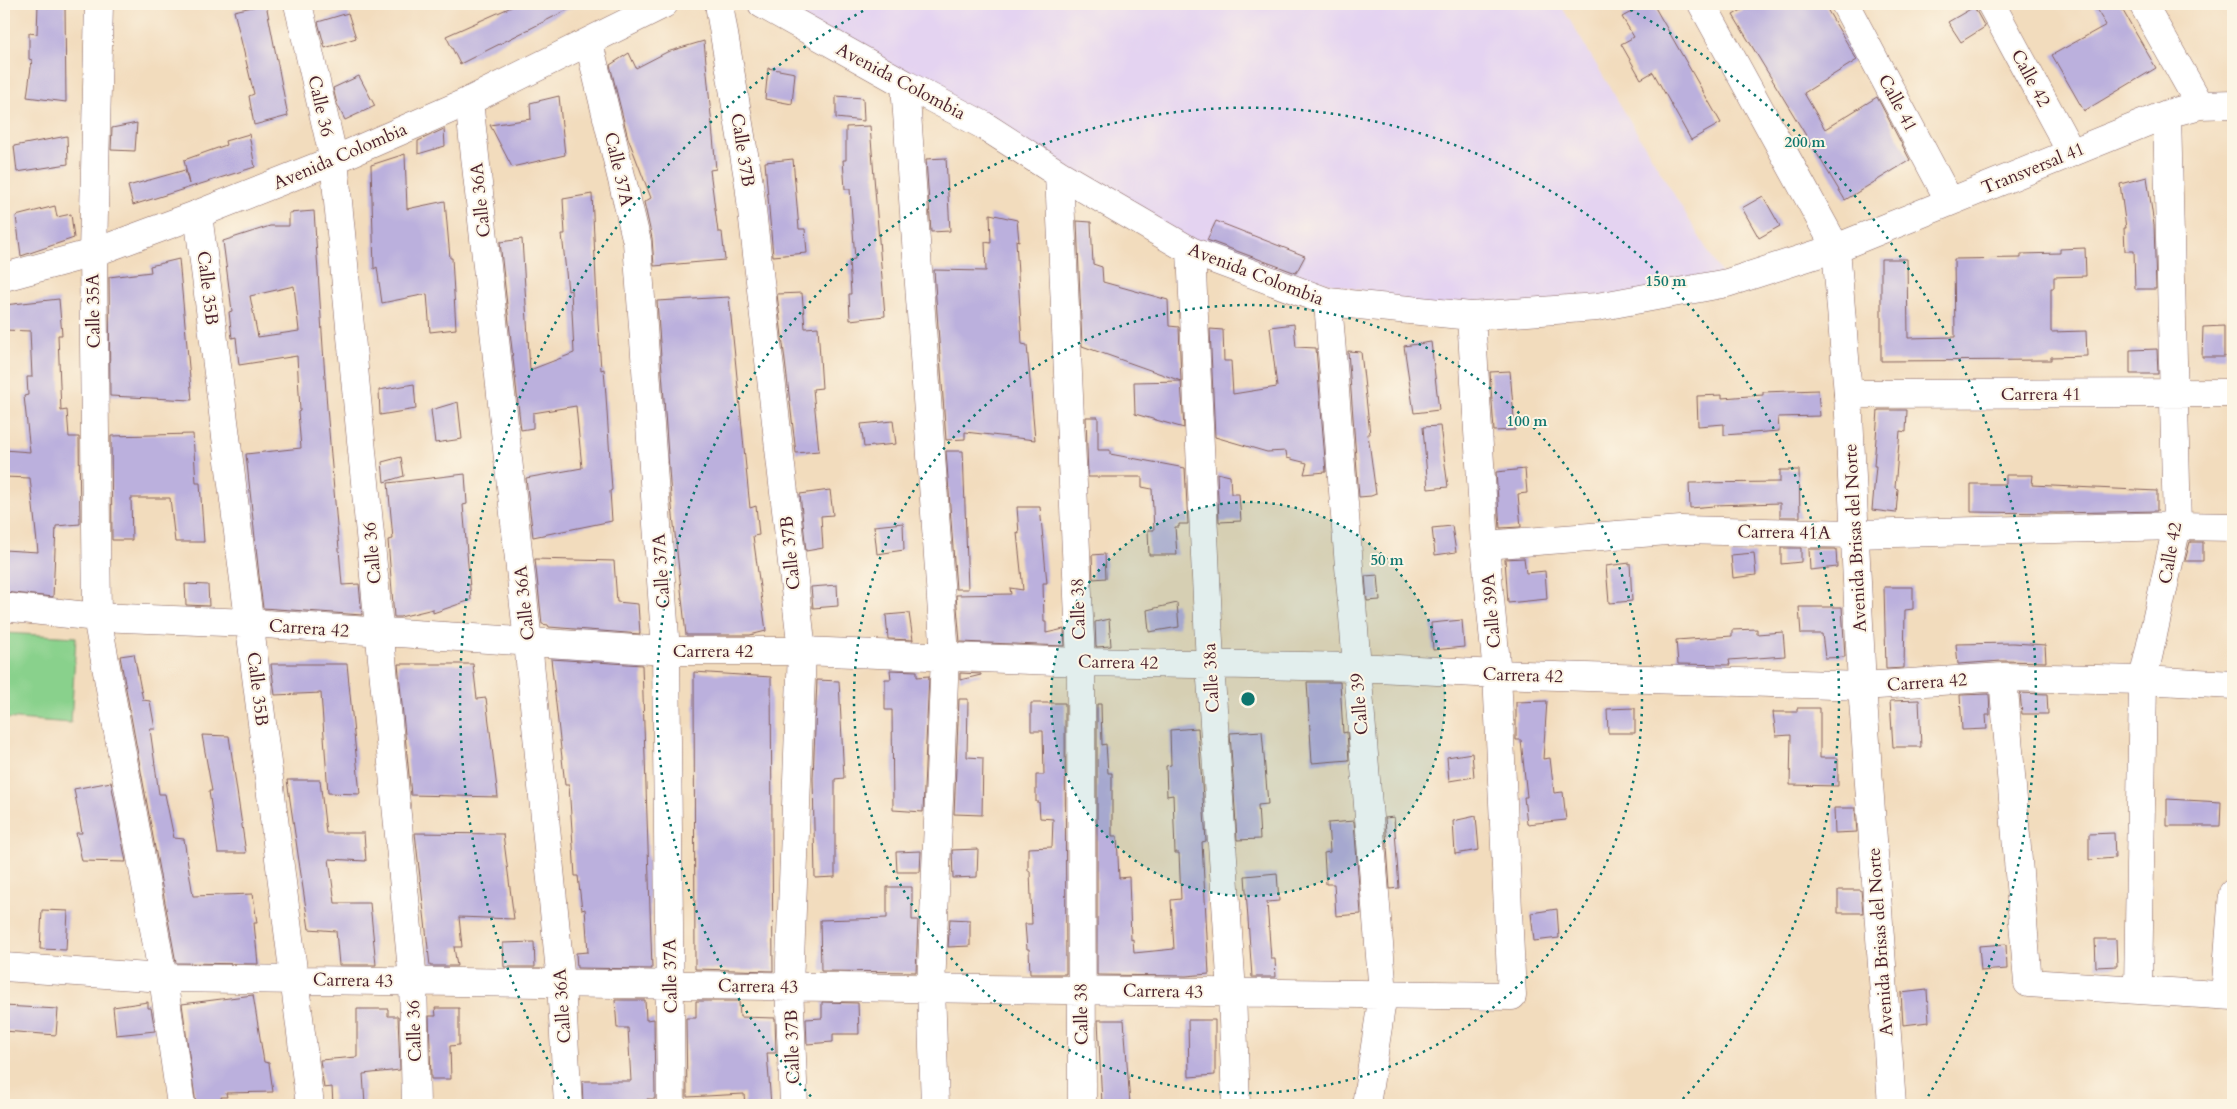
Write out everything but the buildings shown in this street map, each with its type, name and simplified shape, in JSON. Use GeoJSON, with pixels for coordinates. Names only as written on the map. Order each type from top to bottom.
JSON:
{"type":"FeatureCollection","features":[{"type":"Feature","properties":{"kind":"street","name":"Calle 35A"},"geometry":{"type":"LineString","coordinates":[[99,4],[93,253],[97,617],[163,978],[181,1105]]}},
{"type":"Feature","properties":{"kind":"street","name":"Calle 36"},"geometry":{"type":"LineString","coordinates":[[298,4],[334,160],[413,981],[416,1105]]}},
{"type":"Feature","properties":{"kind":"street","name":"Avenida Colombia"},"geometry":{"type":"LineString","coordinates":[[4,277],[93,253],[334,160],[469,101],[664,4]]}},
{"type":"Feature","properties":{"kind":"street","name":"Calle 37B"},"geometry":{"type":"LineString","coordinates":[[719,4],[749,184],[802,652],[789,986],[794,1105]]}},
{"type":"Feature","properties":{"kind":"street","name":"Avenida Colombia"},"geometry":{"type":"LineString","coordinates":[[762,4],[983,125],[1059,174],[1191,251],[1328,302],[1471,316],[1597,307],[1728,282],[1836,248]]}},
{"type":"Feature","properties":{"kind":"street","name":"Avenida Brisas del Norte"},"geometry":{"type":"LineString","coordinates":[[1702,4],[1836,248],[1848,394],[1862,686],[1892,1105]]}},
{"type":"Feature","properties":{"kind":"street","name":"Calle 41"},"geometry":{"type":"LineString","coordinates":[[1845,4],[1950,202]]}},
{"type":"Feature","properties":{"kind":"street","name":"Calle 42"},"geometry":{"type":"LineString","coordinates":[[1991,4],[2071,152]]}},
{"type":"Feature","properties":{"kind":"street"},"geometry":{"type":"LineString","coordinates":[[2143,4],[2200,105]]}},
{"type":"Feature","properties":{"kind":"street","name":"Calle 37A"},"geometry":{"type":"LineString","coordinates":[[590,42],[637,242],[666,651],[671,1105]]}},
{"type":"Feature","properties":{"kind":"street"},"geometry":{"type":"LineString","coordinates":[[905,84],[945,656],[931,988],[935,1105]]}},
{"type":"Feature","properties":{"kind":"street","name":"Calle 36A"},"geometry":{"type":"LineString","coordinates":[[469,101],[528,642],[561,983],[568,1105]]}},
{"type":"Feature","properties":{"kind":"street","name":"Transversal 41"},"geometry":{"type":"LineString","coordinates":[[1836,248],[2167,114],[2200,105],[2233,104]]}},
{"type":"Feature","properties":{"kind":"street","name":"Calle 42"},"geometry":{"type":"LineString","coordinates":[[2138,990],[2143,680],[2177,526],[2167,114]]}},
{"type":"Feature","properties":{"kind":"street","name":"Calle 38"},"geometry":{"type":"LineString","coordinates":[[1059,174],[1080,662],[1082,1105]]}},
{"type":"Feature","properties":{"kind":"street","name":"Calle 35B"},"geometry":{"type":"LineString","coordinates":[[198,214],[310,1105]]}},
{"type":"Feature","properties":{"kind":"street","name":"Calle 38a"},"geometry":{"type":"LineString","coordinates":[[1191,251],[1210,664],[1232,992],[1236,1105]]}},
{"type":"Feature","properties":{"kind":"street","name":"Calle 39"},"geometry":{"type":"LineString","coordinates":[[1328,302],[1383,994],[1366,1105]]}},
{"type":"Feature","properties":{"kind":"street","name":"Calle 39A"},"geometry":{"type":"LineString","coordinates":[[1471,316],[1485,544],[1497,674],[1512,996]]}},
{"type":"Feature","properties":{"kind":"street","name":"Carrera 41"},"geometry":{"type":"LineString","coordinates":[[1848,394],[2233,393]]}},
{"type":"Feature","properties":{"kind":"street","name":"Carrera 41A"},"geometry":{"type":"LineString","coordinates":[[1485,544],[1681,530],[1854,534],[2177,526],[2233,527]]}},
{"type":"Feature","properties":{"kind":"street","name":"Carrera 42"},"geometry":{"type":"LineString","coordinates":[[4,607],[97,617],[250,624],[666,651],[802,652],[1080,662],[1356,667],[1497,674],[1862,686],[2003,677],[2143,680],[2233,685]]}},
{"type":"Feature","properties":{"kind":"street"},"geometry":{"type":"LineString","coordinates":[[2003,677],[2028,983],[2229,996],[2233,893]]}},
{"type":"Feature","properties":{"kind":"street","name":"Carrera 43"},"geometry":{"type":"LineString","coordinates":[[4,967],[163,978],[1512,996]]}},
{"type":"Feature","properties":{"kind":"shaded area"},"geometry":{"type":"Polygon","coordinates":[[[762,4],[1560,4],[1727,283],[1471,316],[1191,251],[762,4]]]}},
{"type":"Feature","properties":{"kind":"green space"},"geometry":{"type":"Polygon","coordinates":[[[4,633],[76,637],[71,723],[4,718],[4,633]]]}}]}
